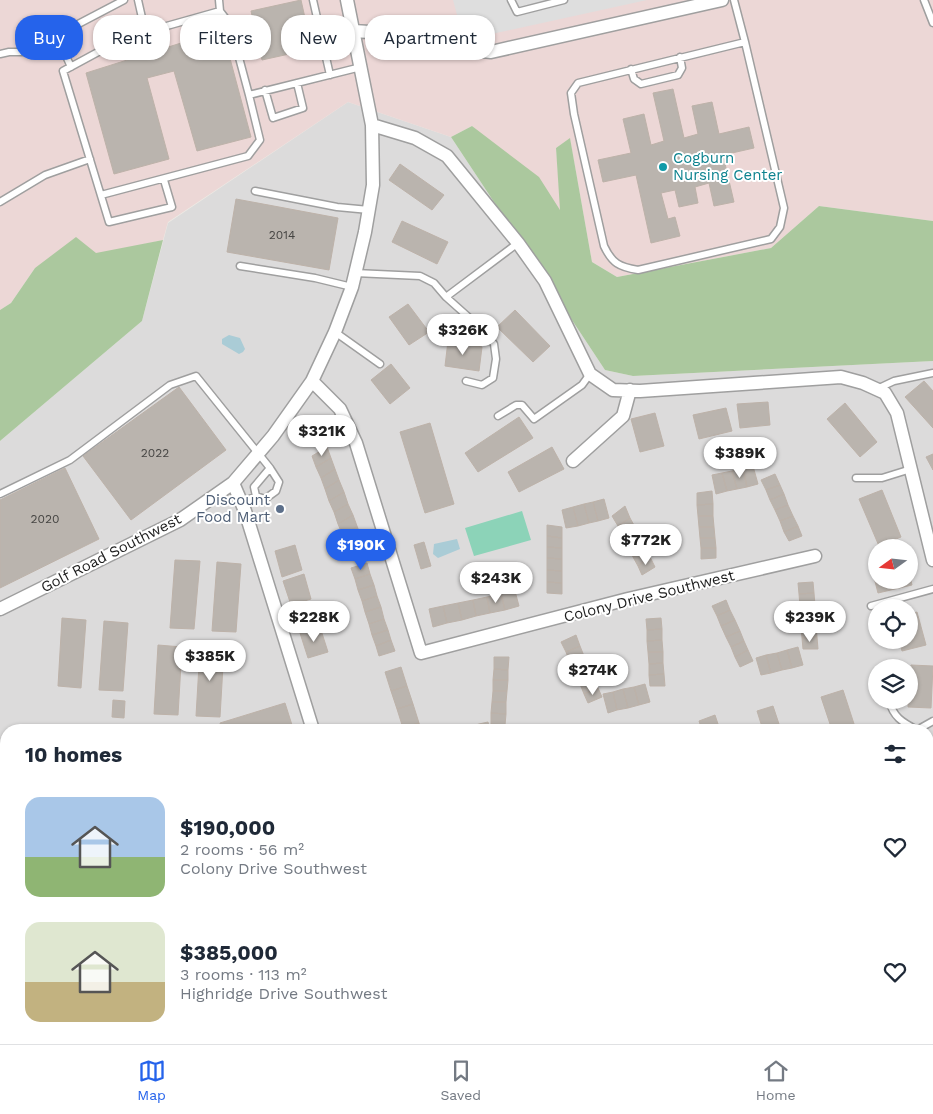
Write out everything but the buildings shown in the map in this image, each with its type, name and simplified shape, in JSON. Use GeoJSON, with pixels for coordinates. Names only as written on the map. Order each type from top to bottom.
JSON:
{"type":"FeatureCollection","features":[{"type":"Feature","properties":{"kind":"street","name":"Golf Road Southwest"},"geometry":{"type":"LineString","coordinates":[[347,0],[350,15]]}},
{"type":"Feature","properties":{"kind":"street"},"geometry":{"type":"LineString","coordinates":[[355,31],[400,34],[447,47],[491,52],[722,0]]}},
{"type":"Feature","properties":{"kind":"street","name":"Golf Road Southwest"},"geometry":{"type":"LineString","coordinates":[[0,610],[180,520],[233,484],[312,381],[335,332],[352,287],[372,185],[372,125],[355,36]]}},
{"type":"Feature","properties":{"kind":"street"},"geometry":{"type":"LineString","coordinates":[[372,125],[415,138],[447,156],[518,243],[545,281],[590,374],[613,390],[841,377],[884,393],[896,414],[930,528],[933,560]]}},
{"type":"Feature","properties":{"kind":"street","name":"Colony Drive Southwest"},"geometry":{"type":"LineString","coordinates":[[312,381],[340,409],[356,443],[421,653],[628,599],[815,556]]}},
{"type":"Feature","properties":{"kind":"street"},"geometry":{"type":"LineString","coordinates":[[573,461],[624,416],[630,390]]}},
{"type":"Feature","properties":{"kind":"street"},"geometry":{"type":"LineString","coordinates":[[233,484],[242,503],[311,724]]}},
{"type":"Feature","properties":{"kind":"lane"},"geometry":{"type":"LineString","coordinates":[[83,22],[124,0]]}},
{"type":"Feature","properties":{"kind":"lane"},"geometry":{"type":"LineString","coordinates":[[138,0],[141,15]]}},
{"type":"Feature","properties":{"kind":"lane"},"geometry":{"type":"LineString","coordinates":[[101,195],[164,180],[248,156],[260,140],[230,24],[220,10],[219,0]]}},
{"type":"Feature","properties":{"kind":"lane"},"geometry":{"type":"LineString","coordinates":[[313,0],[330,74]]}},
{"type":"Feature","properties":{"kind":"lane"},"geometry":{"type":"LineString","coordinates":[[511,0],[517,12],[564,0]]}},
{"type":"Feature","properties":{"kind":"lane"},"geometry":{"type":"LineString","coordinates":[[734,0],[745,42],[784,208],[780,227],[771,239],[638,270],[623,267],[610,258],[604,246],[571,93],[578,83],[745,42]]}},
{"type":"Feature","properties":{"kind":"lane"},"geometry":{"type":"LineString","coordinates":[[924,0],[933,23]]}},
{"type":"Feature","properties":{"kind":"lane"},"geometry":{"type":"LineString","coordinates":[[170,24],[220,10]]}},
{"type":"Feature","properties":{"kind":"lane"},"geometry":{"type":"LineString","coordinates":[[0,54],[15,52]]}},
{"type":"Feature","properties":{"kind":"lane"},"geometry":{"type":"LineString","coordinates":[[93,55],[63,71],[109,222],[172,207],[164,180]]}},
{"type":"Feature","properties":{"kind":"lane"},"geometry":{"type":"LineString","coordinates":[[631,69],[634,79],[641,84],[678,75],[682,68],[680,57]]}},
{"type":"Feature","properties":{"kind":"lane"},"geometry":{"type":"LineString","coordinates":[[68,60],[71,67]]}},
{"type":"Feature","properties":{"kind":"lane"},"geometry":{"type":"LineString","coordinates":[[249,95],[361,67]]}},
{"type":"Feature","properties":{"kind":"lane"},"geometry":{"type":"LineString","coordinates":[[265,90],[273,118],[303,108],[297,83]]}},
{"type":"Feature","properties":{"kind":"lane"},"geometry":{"type":"LineString","coordinates":[[0,202],[45,175],[90,159]]}},
{"type":"Feature","properties":{"kind":"lane"},"geometry":{"type":"LineString","coordinates":[[255,191],[338,207],[368,210]]}},
{"type":"Feature","properties":{"kind":"lane"},"geometry":{"type":"LineString","coordinates":[[446,297],[518,243]]}},
{"type":"Feature","properties":{"kind":"lane"},"geometry":{"type":"LineString","coordinates":[[240,266],[315,278],[352,287]]}},
{"type":"Feature","properties":{"kind":"lane"},"geometry":{"type":"LineString","coordinates":[[355,273],[420,276],[434,283],[446,297],[483,330],[494,344],[496,359],[493,378],[482,385],[466,381]]}},
{"type":"Feature","properties":{"kind":"lane"},"geometry":{"type":"LineString","coordinates":[[335,332],[380,364]]}},
{"type":"Feature","properties":{"kind":"lane"},"geometry":{"type":"LineString","coordinates":[[876,389],[894,381],[933,373]]}},
{"type":"Feature","properties":{"kind":"lane"},"geometry":{"type":"LineString","coordinates":[[498,416],[516,405],[522,405],[534,419],[582,385],[590,374]]}},
{"type":"Feature","properties":{"kind":"lane"},"geometry":{"type":"LineString","coordinates":[[0,494],[70,460],[170,385],[196,376],[259,452],[279,482],[276,491],[265,499],[256,496],[242,503]]}},
{"type":"Feature","properties":{"kind":"lane"},"geometry":{"type":"LineString","coordinates":[[256,496],[254,487],[270,468]]}},
{"type":"Feature","properties":{"kind":"lane"},"geometry":{"type":"LineString","coordinates":[[856,478],[882,478],[911,468]]}},
{"type":"Feature","properties":{"kind":"lane"},"geometry":{"type":"LineString","coordinates":[[897,599],[933,589]]}},
{"type":"Feature","properties":{"kind":"lane"},"geometry":{"type":"LineString","coordinates":[[891,709],[898,720],[906,724]]}},
{"type":"Feature","properties":{"kind":"shaded area"},"geometry":{"type":"Polygon","coordinates":[[[0,0],[933,0],[933,221],[819,206],[771,248],[617,277],[592,262],[570,139],[556,148],[561,211],[472,126],[451,137],[348,102],[168,222],[163,240],[35,268],[11,303],[0,310],[0,0]]]}},
{"type":"Feature","properties":{"kind":"shaded area"},"geometry":{"type":"Polygon","coordinates":[[[453,0],[647,0],[495,33],[495,15],[457,15],[453,0]]]}},
{"type":"Feature","properties":{"kind":"shaded area"},"geometry":{"type":"Polygon","coordinates":[[[348,102],[451,137],[605,370],[633,376],[933,361],[933,724],[0,724],[0,441],[142,321],[168,223],[348,102]]]}},
{"type":"Feature","properties":{"kind":"green space"},"geometry":{"type":"Polygon","coordinates":[[[472,126],[539,177],[560,210],[556,148],[570,138],[592,262],[617,277],[771,248],[819,206],[933,221],[933,361],[633,376],[605,370],[451,137],[472,126]]]}},
{"type":"Feature","properties":{"kind":"green space"},"geometry":{"type":"Polygon","coordinates":[[[76,237],[96,253],[163,240],[142,321],[0,441],[0,310],[11,303],[35,268],[76,237]]]}},
{"type":"Feature","properties":{"kind":"green space"},"geometry":{"type":"Polygon","coordinates":[[[522,511],[531,540],[474,556],[465,528],[522,511]]]}},
{"type":"Feature","properties":{"kind":"water"},"geometry":{"type":"Polygon","coordinates":[[[229,335],[240,338],[245,349],[243,352],[239,354],[222,344],[222,339],[229,335]]]}},
{"type":"Feature","properties":{"kind":"water"},"geometry":{"type":"Polygon","coordinates":[[[457,539],[460,549],[438,558],[433,554],[434,544],[457,539]]]}},
{"type":"Feature","properties":{"kind":"place","name":"Cogburn Nursing Center"},"geometry":{"type":"Point","coordinates":[663,167]}},
{"type":"Feature","properties":{"kind":"place","name":"Discount Food Mart"},"geometry":{"type":"Point","coordinates":[280,509]}}]}
